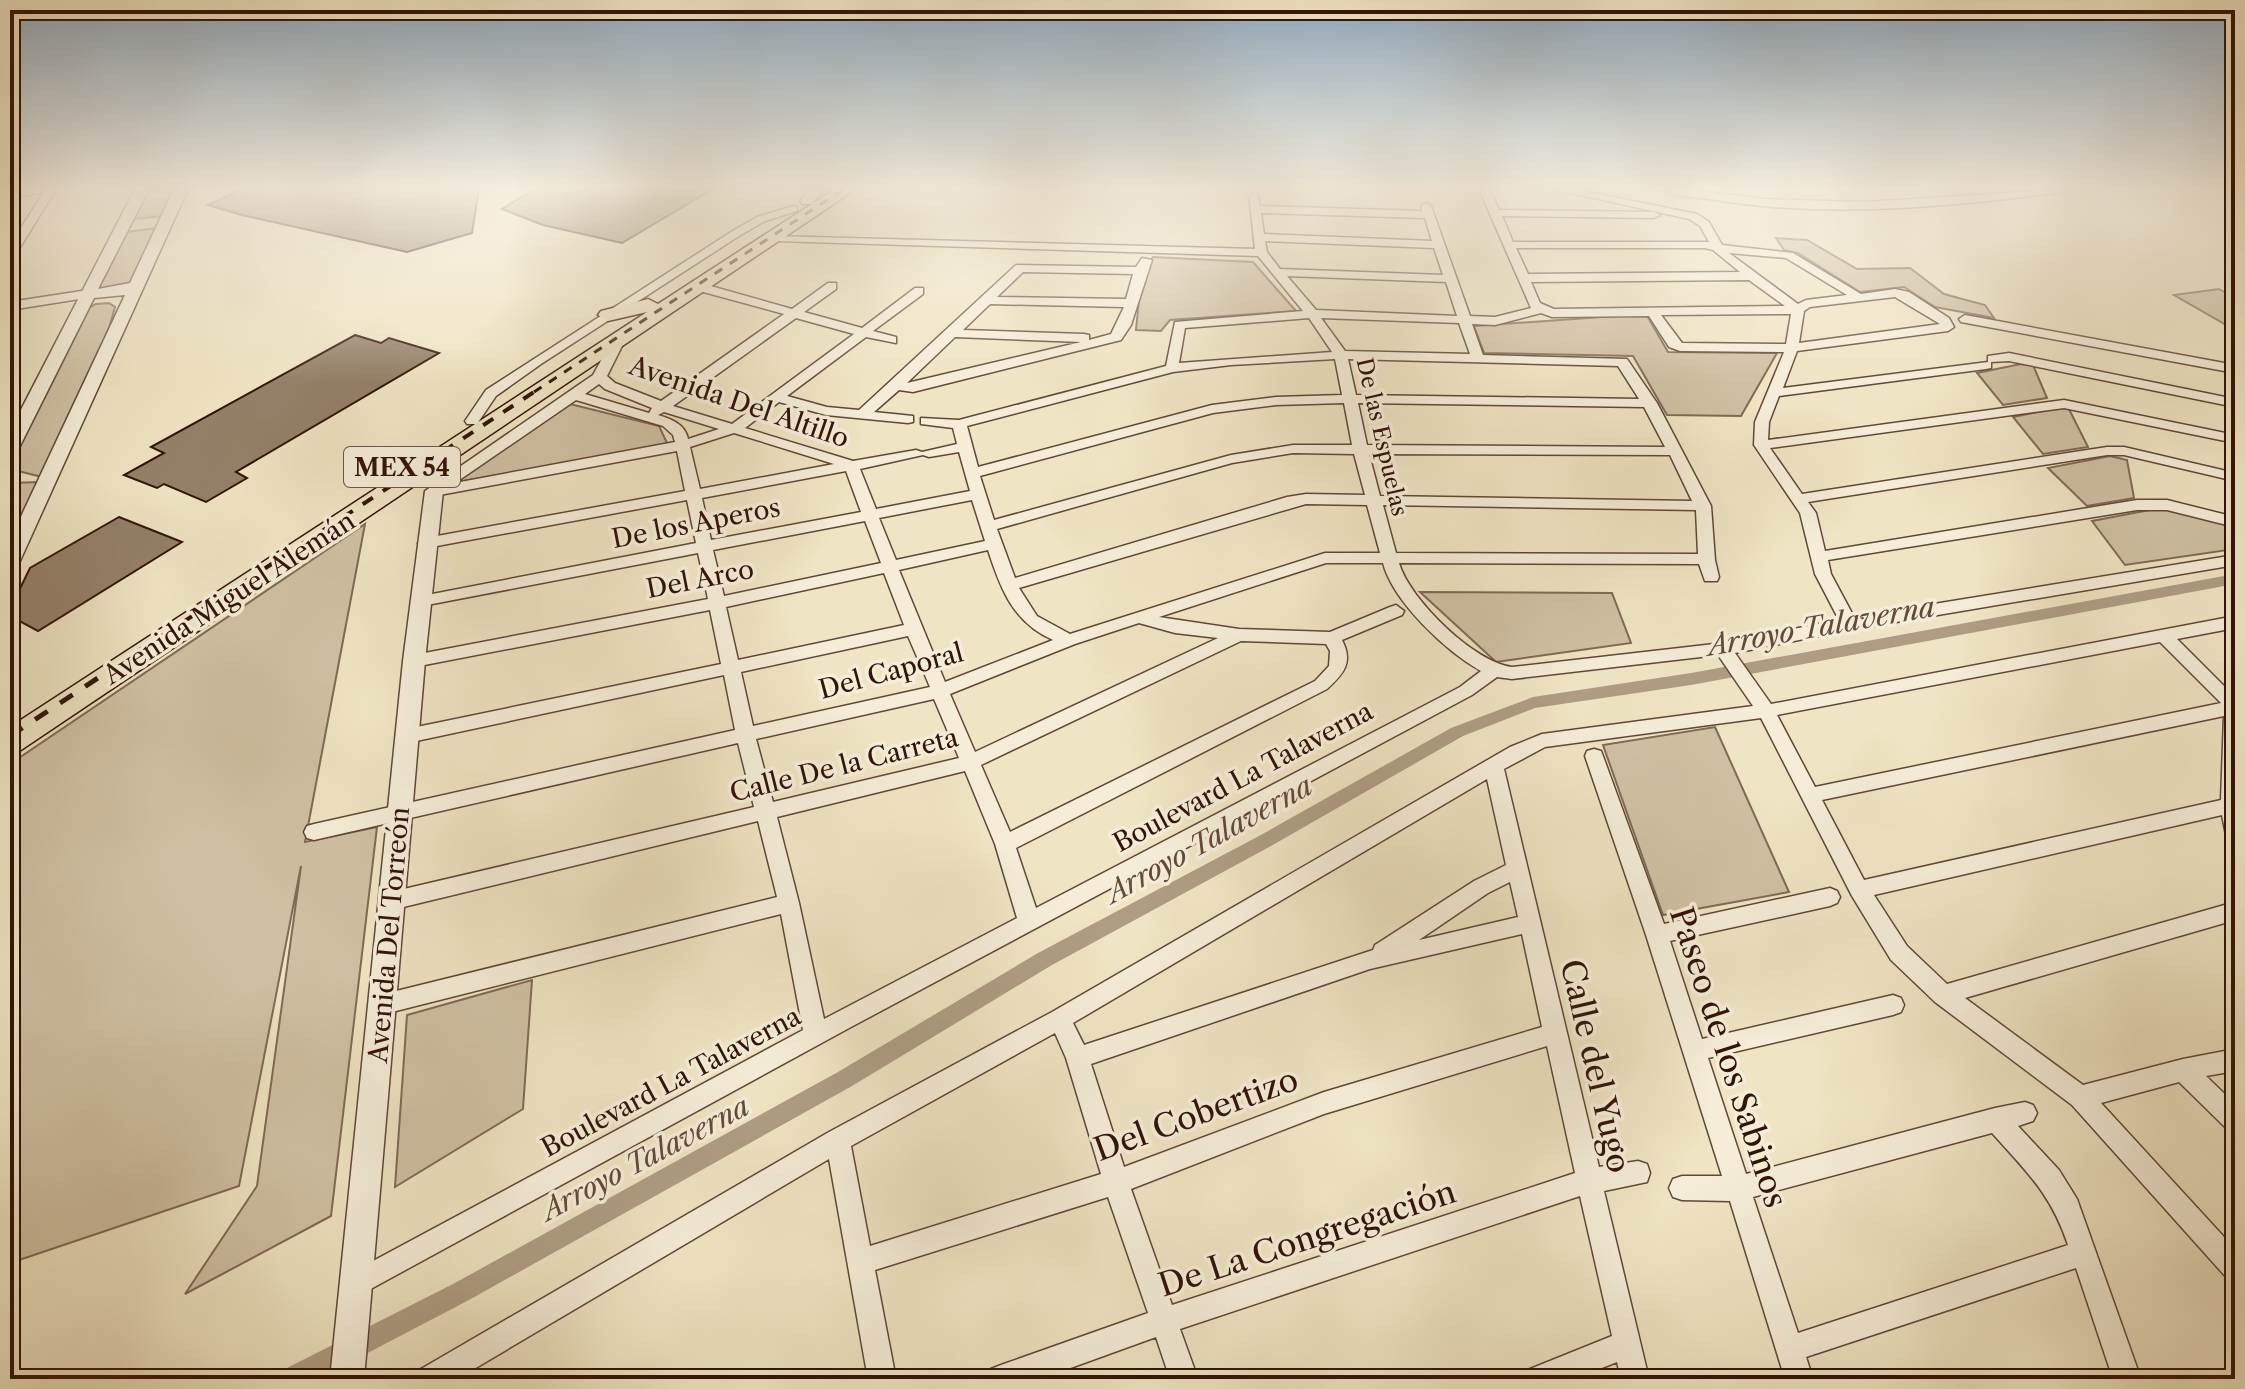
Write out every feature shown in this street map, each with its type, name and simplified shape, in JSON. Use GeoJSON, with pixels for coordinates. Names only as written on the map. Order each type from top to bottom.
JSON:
{"type":"FeatureCollection","features":[{"type":"Feature","properties":{"kind":"highway","name":"Avenida Miguel Alemán"},"geometry":{"type":"LineString","coordinates":[[16,717],[725,254]]}},
{"type":"Feature","properties":{"kind":"highway","name":"Avenida Miguel Alemán"},"geometry":{"type":"LineString","coordinates":[[10,742],[390,492],[614,328],[700,287],[751,254]]}},
{"type":"Feature","properties":{"kind":"highway"},"geometry":{"type":"LineString","coordinates":[[614,328],[648,305]]}},
{"type":"Feature","properties":{"kind":"highway"},"geometry":{"type":"LineString","coordinates":[[390,492],[525,427]]}},
{"type":"Feature","properties":{"kind":"street"},"geometry":{"type":"LineString","coordinates":[[10,448],[109,254]]}},
{"type":"Feature","properties":{"kind":"street"},"geometry":{"type":"LineString","coordinates":[[10,560],[151,254]]}},
{"type":"Feature","properties":{"kind":"street"},"geometry":{"type":"LineString","coordinates":[[472,421],[491,393],[614,328],[709,254]]}},
{"type":"Feature","properties":{"kind":"street","name":"De las Espuelas"},"geometry":{"type":"LineString","coordinates":[[1266,254],[1341,355],[1360,448],[1395,579],[1414,604],[1471,658],[1494,671]]}},
{"type":"Feature","properties":{"kind":"street"},"geometry":{"type":"LineString","coordinates":[[1441,254],[1477,357]]}},
{"type":"Feature","properties":{"kind":"street"},"geometry":{"type":"LineString","coordinates":[[1511,254],[1535,305],[1552,313],[1652,311],[1798,310],[1806,304],[1902,293],[1947,324],[1945,328],[1792,348],[1677,346],[1652,311]]}},
{"type":"Feature","properties":{"kind":"street"},"geometry":{"type":"LineString","coordinates":[[1724,254],[1798,310]]}},
{"type":"Feature","properties":{"kind":"street"},"geometry":{"type":"LineString","coordinates":[[1778,254],[1789,255],[1858,297]]}},
{"type":"Feature","properties":{"kind":"street"},"geometry":{"type":"LineString","coordinates":[[862,415],[1015,271],[1024,268],[1142,265],[1129,303],[1123,334],[913,388],[896,386]]}},
{"type":"Feature","properties":{"kind":"street"},"geometry":{"type":"LineString","coordinates":[[1278,272],[1449,279]]}},
{"type":"Feature","properties":{"kind":"street"},"geometry":{"type":"LineString","coordinates":[[1523,278],[1750,276]]}},
{"type":"Feature","properties":{"kind":"street"},"geometry":{"type":"LineString","coordinates":[[85,300],[136,286]]}},
{"type":"Feature","properties":{"kind":"street"},"geometry":{"type":"LineString","coordinates":[[648,417],[832,286]]}},
{"type":"Feature","properties":{"kind":"street"},"geometry":{"type":"LineString","coordinates":[[700,287],[891,340]]}},
{"type":"Feature","properties":{"kind":"street"},"geometry":{"type":"LineString","coordinates":[[434,491],[683,445],[736,428],[919,291]]}},
{"type":"Feature","properties":{"kind":"street"},"geometry":{"type":"LineString","coordinates":[[10,306],[115,298],[128,304]]}},
{"type":"Feature","properties":{"kind":"street"},"geometry":{"type":"LineString","coordinates":[[985,300],[1129,303]]}},
{"type":"Feature","properties":{"kind":"street"},"geometry":{"type":"LineString","coordinates":[[1172,368],[1179,325],[1312,314],[1505,320],[1542,309]]}},
{"type":"Feature","properties":{"kind":"street"},"geometry":{"type":"LineString","coordinates":[[1798,310],[1792,348],[1762,422],[1761,445],[1808,513],[1817,557],[1849,624]]}},
{"type":"Feature","properties":{"kind":"street"},"geometry":{"type":"LineString","coordinates":[[1965,319],[2235,369]]}},
{"type":"Feature","properties":{"kind":"street","name":"Avenida Del Altillo"},"geometry":{"type":"LineString","coordinates":[[614,328],[600,377],[610,386],[663,407],[851,465],[914,629],[1005,844],[1029,921]]}},
{"type":"Feature","properties":{"kind":"street"},"geometry":{"type":"LineString","coordinates":[[952,333],[1107,339]]}},
{"type":"Feature","properties":{"kind":"street"},"geometry":{"type":"LineString","coordinates":[[926,421],[959,424],[1172,368],[1246,359],[1341,355],[1622,362],[1650,403],[1703,506],[1704,559],[1711,577]]}},
{"type":"Feature","properties":{"kind":"street"},"geometry":{"type":"LineString","coordinates":[[1773,393],[2009,357],[2235,403]]}},
{"type":"Feature","properties":{"kind":"street"},"geometry":{"type":"LineString","coordinates":[[434,491],[600,377]]}},
{"type":"Feature","properties":{"kind":"street"},"geometry":{"type":"LineString","coordinates":[[886,416],[913,388]]}},
{"type":"Feature","properties":{"kind":"street"},"geometry":{"type":"LineString","coordinates":[[574,395],[677,428],[745,733],[789,903],[816,1036]]}},
{"type":"Feature","properties":{"kind":"street"},"geometry":{"type":"LineString","coordinates":[[779,398],[826,411],[908,419]]}},
{"type":"Feature","properties":{"kind":"street"},"geometry":{"type":"LineString","coordinates":[[973,473],[1212,409],[1276,401],[1650,403]]}},
{"type":"Feature","properties":{"kind":"street"},"geometry":{"type":"LineString","coordinates":[[1761,445],[2064,404],[2235,439]]}},
{"type":"Feature","properties":{"kind":"street"},"geometry":{"type":"LineString","coordinates":[[959,424],[989,526],[1017,603],[1031,620],[1069,640]]}},
{"type":"Feature","properties":{"kind":"street"},"geometry":{"type":"LineString","coordinates":[[426,543],[692,493],[965,447]]}},
{"type":"Feature","properties":{"kind":"street"},"geometry":{"type":"LineString","coordinates":[[989,526],[1231,459],[1293,449],[1672,451]]}},
{"type":"Feature","properties":{"kind":"street"},"geometry":{"type":"LineString","coordinates":[[1799,499],[2107,451],[2124,451],[2235,477]]}},
{"type":"Feature","properties":{"kind":"street","name":"Avenida Del Torreón"},"geometry":{"type":"LineString","coordinates":[[347,1379],[384,1004],[399,813],[434,491]]}},
{"type":"Feature","properties":{"kind":"street","name":"De los Aperos"},"geometry":{"type":"LineString","coordinates":[[422,601],[979,494]]}},
{"type":"Feature","properties":{"kind":"street"},"geometry":{"type":"LineString","coordinates":[[1010,585],[1287,502],[1328,498],[1703,506]]}},
{"type":"Feature","properties":{"kind":"street"},"geometry":{"type":"LineString","coordinates":[[1817,557],[2137,505],[2167,505],[2235,522]]}},
{"type":"Feature","properties":{"kind":"street","name":"Del Arco"},"geometry":{"type":"LineString","coordinates":[[414,661],[892,568],[995,544]]}},
{"type":"Feature","properties":{"kind":"street","name":"Del Caporal"},"geometry":{"type":"LineString","coordinates":[[314,832],[940,691],[1069,640],[1311,561],[1337,557],[1704,559]]}},
{"type":"Feature","properties":{"kind":"street"},"geometry":{"type":"LineString","coordinates":[[1494,671],[1512,673],[1726,654],[1849,624],[2235,560]]}},
{"type":"Feature","properties":{"kind":"street"},"geometry":{"type":"LineString","coordinates":[[1140,618],[1175,627],[1239,635],[1332,638],[1396,611]]}},
{"type":"Feature","properties":{"kind":"street"},"geometry":{"type":"LineString","coordinates":[[431,1379],[838,1140],[1060,1019],[1517,752],[1542,741],[2235,622]]}},
{"type":"Feature","properties":{"kind":"street"},"geometry":{"type":"LineString","coordinates":[[407,736],[914,629]]}},
{"type":"Feature","properties":{"kind":"street","name":"Calle De la Carreta"},"geometry":{"type":"LineString","coordinates":[[391,901],[969,763],[1239,635]]}},
{"type":"Feature","properties":{"kind":"street"},"geometry":{"type":"LineString","coordinates":[[2163,635],[2234,707],[2231,805],[2235,839]]}},
{"type":"Feature","properties":{"kind":"street"},"geometry":{"type":"LineString","coordinates":[[1005,844],[1321,685],[1338,668],[1340,658],[1332,638]]}},
{"type":"Feature","properties":{"kind":"street"},"geometry":{"type":"LineString","coordinates":[[1726,654],[1761,704],[1812,795],[1859,890],[1899,953],[1943,995],[2080,1097],[2235,1268]]}},
{"type":"Feature","properties":{"kind":"street","name":"Boulevard La Talaverna"},"geometry":{"type":"LineString","coordinates":[[354,1300],[816,1036],[1466,691],[1494,671]]}},
{"type":"Feature","properties":{"kind":"street"},"geometry":{"type":"LineString","coordinates":[[1812,795],[2234,707]]}},
{"type":"Feature","properties":{"kind":"street","name":"Paseo de los Sabinos"},"geometry":{"type":"LineString","coordinates":[[1594,756],[1657,935],[1799,1379]]}},
{"type":"Feature","properties":{"kind":"street","name":"Calle del Yugo"},"geometry":{"type":"LineString","coordinates":[[1494,767],[1635,1379]]}},
{"type":"Feature","properties":{"kind":"street"},"geometry":{"type":"LineString","coordinates":[[1859,890],[2231,805]]}},
{"type":"Feature","properties":{"kind":"street"},"geometry":{"type":"LineString","coordinates":[[1370,960],[1481,887],[1516,870]]}},
{"type":"Feature","properties":{"kind":"street"},"geometry":{"type":"LineString","coordinates":[[1657,935],[1830,897]]}},
{"type":"Feature","properties":{"kind":"street"},"geometry":{"type":"LineString","coordinates":[[384,1004],[789,903]]}},
{"type":"Feature","properties":{"kind":"street"},"geometry":{"type":"LineString","coordinates":[[1943,995],[2235,911]]}},
{"type":"Feature","properties":{"kind":"street"},"geometry":{"type":"LineString","coordinates":[[1078,1058],[1370,960],[1532,923]]}},
{"type":"Feature","properties":{"kind":"street"},"geometry":{"type":"LineString","coordinates":[[1695,1051],[1893,1005]]}},
{"type":"Feature","properties":{"kind":"street"},"geometry":{"type":"LineString","coordinates":[[1060,1019],[1078,1058],[1116,1182],[1184,1379]]}},
{"type":"Feature","properties":{"kind":"street","name":"Del Cobertizo"},"geometry":{"type":"LineString","coordinates":[[860,1262],[1116,1182],[1324,1103],[1556,1033]]}},
{"type":"Feature","properties":{"kind":"street"},"geometry":{"type":"LineString","coordinates":[[2080,1097],[2235,1060]]}},
{"type":"Feature","properties":{"kind":"street"},"geometry":{"type":"LineString","coordinates":[[2183,1070],[2235,1120]]}},
{"type":"Feature","properties":{"kind":"street"},"geometry":{"type":"LineString","coordinates":[[1682,1188],[1737,1189],[2025,1113]]}},
{"type":"Feature","properties":{"kind":"street"},"geometry":{"type":"LineString","coordinates":[[1995,1119],[2050,1179],[2068,1208],[2127,1379]]}},
{"type":"Feature","properties":{"kind":"street"},"geometry":{"type":"LineString","coordinates":[[838,1140],[882,1379]]}},
{"type":"Feature","properties":{"kind":"street","name":"De La Congregación"},"geometry":{"type":"LineString","coordinates":[[1001,1379],[1164,1321],[1589,1181],[1638,1173]]}},
{"type":"Feature","properties":{"kind":"street"},"geometry":{"type":"LineString","coordinates":[[1790,1349],[2085,1252]]}},
{"type":"Feature","properties":{"kind":"street"},"geometry":{"type":"LineString","coordinates":[[1540,1379],[1627,1344]]}},
{"type":"Feature","properties":{"kind":"shaded area"},"geometry":{"type":"Polygon","coordinates":[[[115,254],[145,254],[131,285],[97,290],[115,254]]]}},
{"type":"Feature","properties":{"kind":"shaded area"},"geometry":{"type":"Polygon","coordinates":[[[1799,254],[1831,254],[1857,269],[1910,268],[1944,294],[1985,305],[1994,318],[1935,307],[1904,287],[1860,292],[1799,254]]]}},
{"type":"Feature","properties":{"kind":"shaded area"},"geometry":{"type":"Polygon","coordinates":[[[1153,257],[1253,262],[1296,311],[1170,320],[1161,331],[1136,330],[1142,270],[1153,257]]]}},
{"type":"Feature","properties":{"kind":"shaded area"},"geometry":{"type":"Polygon","coordinates":[[[2219,289],[2235,298],[2235,330],[2174,295],[2219,289]]]}},
{"type":"Feature","properties":{"kind":"shaded area"},"geometry":{"type":"Polygon","coordinates":[[[109,303],[115,307],[106,339],[42,477],[10,469],[10,462],[88,308],[109,303]]]}},
{"type":"Feature","properties":{"kind":"shaded area"},"geometry":{"type":"Polygon","coordinates":[[[1646,314],[1668,352],[1777,353],[1741,416],[1667,415],[1633,356],[1484,353],[1474,326],[1646,314]]]}},
{"type":"Feature","properties":{"kind":"shaded area"},"geometry":{"type":"Polygon","coordinates":[[[2021,364],[2033,365],[2047,398],[2003,405],[1977,373],[2021,364]]]}},
{"type":"Feature","properties":{"kind":"shaded area"},"geometry":{"type":"Polygon","coordinates":[[[570,404],[659,426],[668,445],[452,483],[570,404]]]}},
{"type":"Feature","properties":{"kind":"shaded area"},"geometry":{"type":"Polygon","coordinates":[[[2062,407],[2069,409],[2088,447],[2043,454],[2013,417],[2062,407]]]}},
{"type":"Feature","properties":{"kind":"shaded area"},"geometry":{"type":"Polygon","coordinates":[[[2110,456],[2127,460],[2134,498],[2087,506],[2048,468],[2110,456]]]}},
{"type":"Feature","properties":{"kind":"shaded area"},"geometry":{"type":"Polygon","coordinates":[[[39,482],[10,545],[10,483],[39,482]]]}},
{"type":"Feature","properties":{"kind":"shaded area"},"geometry":{"type":"Polygon","coordinates":[[[2160,508],[2235,526],[2235,549],[2125,565],[2092,521],[2160,508]]]}},
{"type":"Feature","properties":{"kind":"shaded area"},"geometry":{"type":"Polygon","coordinates":[[[365,524],[305,842],[377,827],[331,1216],[185,1294],[257,1186],[301,866],[239,1186],[10,1263],[10,764],[365,524]]]}},
{"type":"Feature","properties":{"kind":"shaded area"},"geometry":{"type":"Polygon","coordinates":[[[1420,592],[1612,593],[1631,643],[1496,662],[1420,592]]]}},
{"type":"Feature","properties":{"kind":"shaded area"},"geometry":{"type":"Polygon","coordinates":[[[1715,727],[1789,892],[1663,915],[1603,745],[1715,727]]]}},
{"type":"Feature","properties":{"kind":"shaded area"},"geometry":{"type":"Polygon","coordinates":[[[532,980],[523,1109],[395,1187],[407,1015],[532,980]]]}},
{"type":"Feature","properties":{"kind":"building"},"geometry":{"type":"Polygon","coordinates":[[[355,335],[381,343],[389,338],[439,353],[236,472],[247,478],[206,502],[164,484],[157,488],[124,475],[164,453],[151,447],[355,335]]]}},
{"type":"Feature","properties":{"kind":"building"},"geometry":{"type":"Polygon","coordinates":[[[119,517],[182,542],[38,631],[10,616],[10,609],[30,568],[119,517]]]}},
{"type":"Feature","properties":{"kind":"waterway","name":"Arroyo Talaverna"},"geometry":{"type":"LineString","coordinates":[[292,1379],[461,1292],[845,1079],[1045,959],[1265,841],[1457,732],[1533,703],[1691,679],[2235,579]]}},
{"type":"Feature","properties":{"kind":"railway"},"geometry":{"type":"LineString","coordinates":[[534,392],[745,254]]}},
{"type":"Feature","properties":{"kind":"railway"},"geometry":{"type":"LineString","coordinates":[[142,649],[537,390]]}},
{"type":"Feature","properties":{"kind":"railway"},"geometry":{"type":"LineString","coordinates":[[10,736],[145,647]]}}]}
